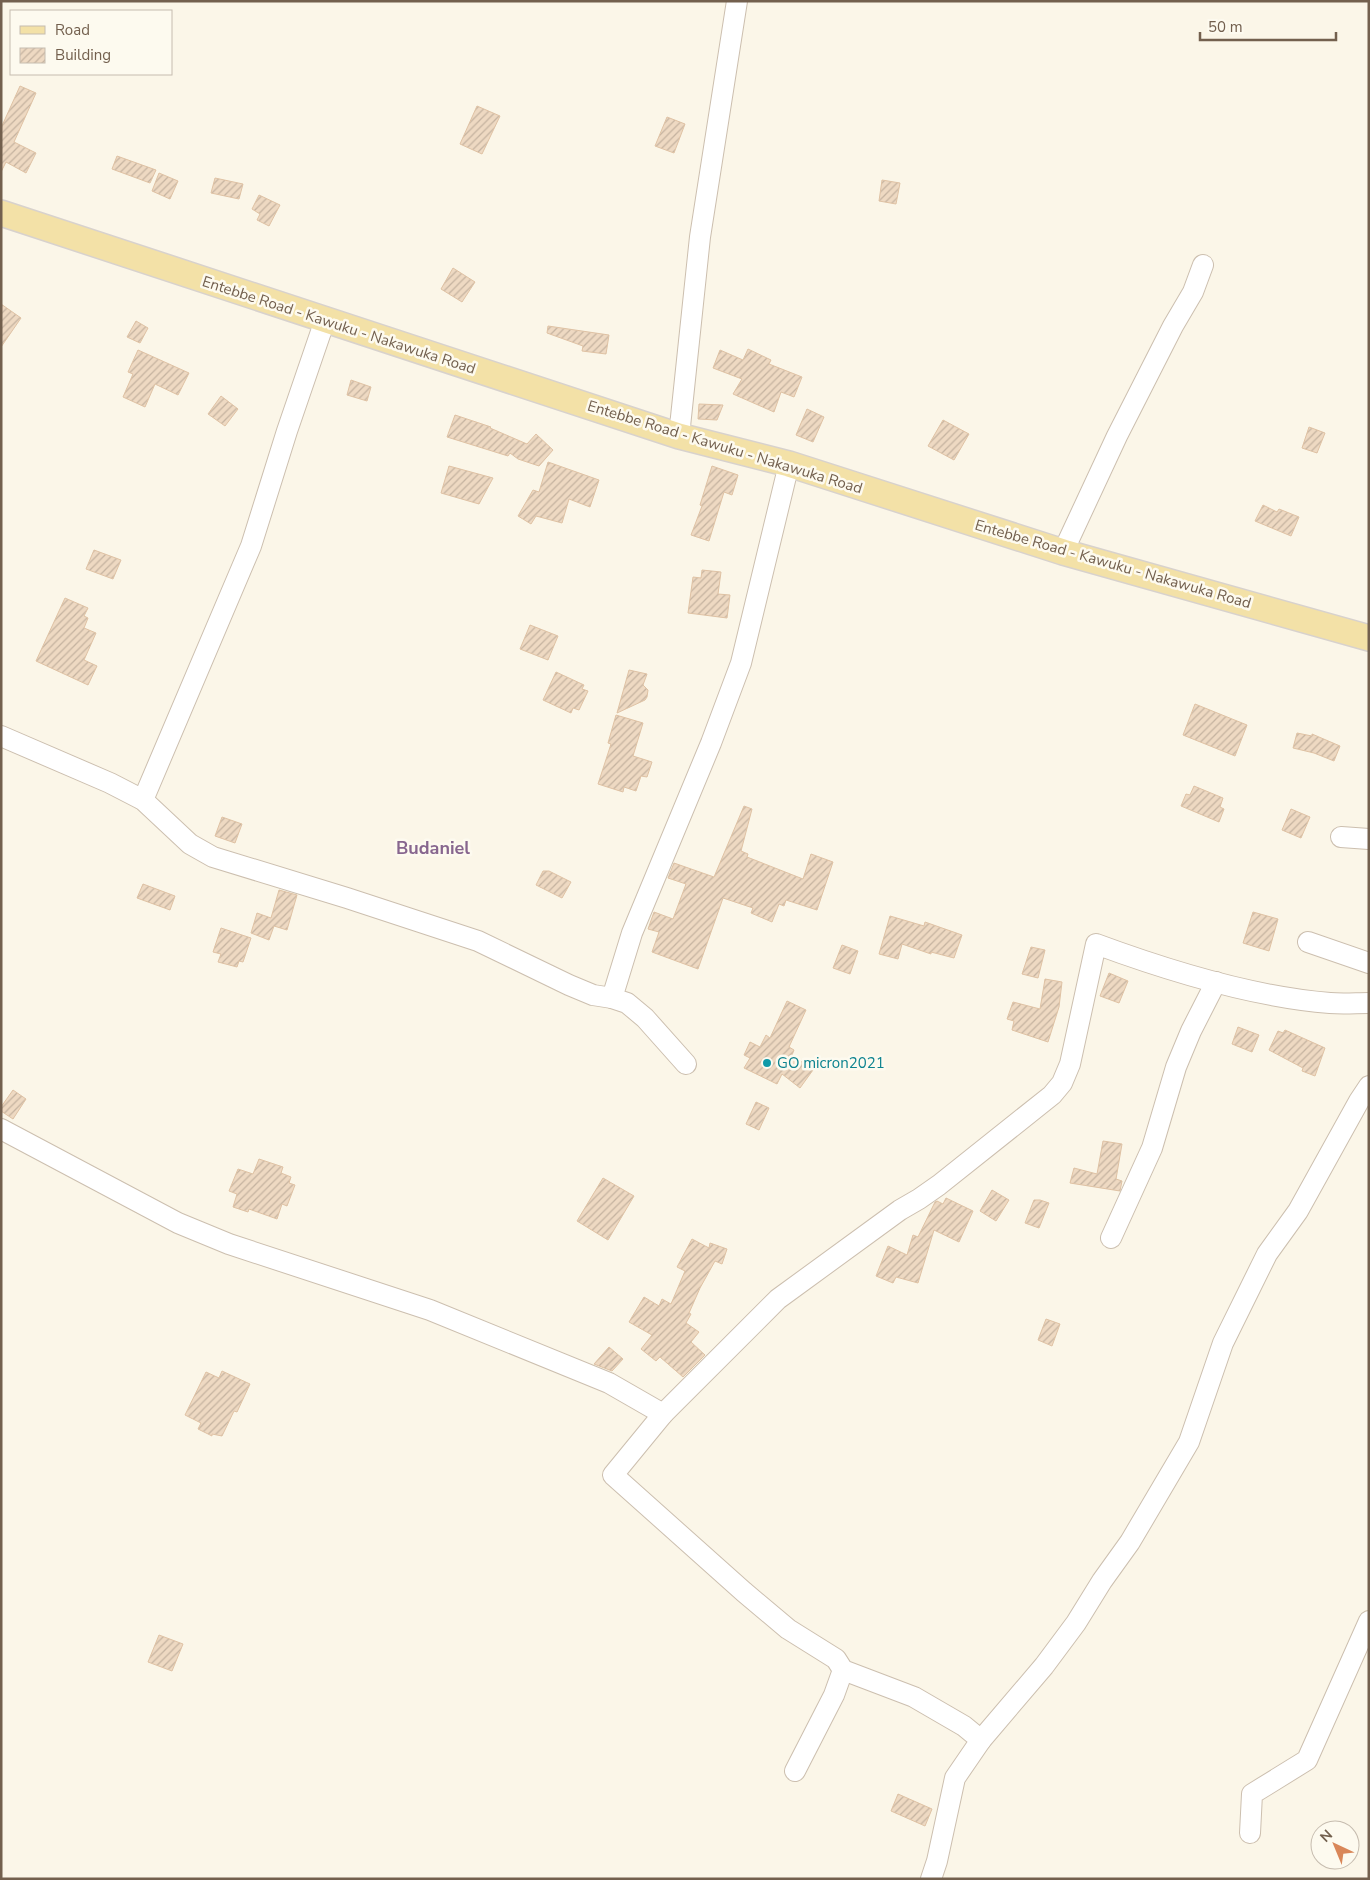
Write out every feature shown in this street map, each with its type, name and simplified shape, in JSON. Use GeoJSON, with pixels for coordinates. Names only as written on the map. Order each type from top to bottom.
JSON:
{"type":"FeatureCollection","features":[{"type":"Feature","properties":{"kind":"main road","name":"Entebbe Road - Kawuku - Nakawuka Road"},"geometry":{"type":"LineString","coordinates":[[1,213],[679,436],[789,464],[1063,552],[1369,638]]}},
{"type":"Feature","properties":{"kind":"street"},"geometry":{"type":"LineString","coordinates":[[679,436],[700,237],[736,1]]}},
{"type":"Feature","properties":{"kind":"street"},"geometry":{"type":"LineString","coordinates":[[1063,552],[1117,436],[1173,326],[1193,292],[1203,265]]}},
{"type":"Feature","properties":{"kind":"street"},"geometry":{"type":"LineString","coordinates":[[142,800],[252,546],[287,431],[325,320]]}},
{"type":"Feature","properties":{"kind":"street"},"geometry":{"type":"LineString","coordinates":[[612,998],[632,933],[711,743],[741,663],[789,464]]}},
{"type":"Feature","properties":{"kind":"street"},"geometry":{"type":"LineString","coordinates":[[1,736],[110,783],[142,800],[190,844],[213,857],[478,941],[569,985],[627,1003],[645,1018],[686,1064]]}},
{"type":"Feature","properties":{"kind":"street"},"geometry":{"type":"LineString","coordinates":[[1341,837],[1369,839]]}},
{"type":"Feature","properties":{"kind":"street"},"geometry":{"type":"LineString","coordinates":[[1308,942],[1369,963]]}},
{"type":"Feature","properties":{"kind":"street"},"geometry":{"type":"LineString","coordinates":[[981,1740],[964,1726],[914,1697],[843,1670],[836,1658],[788,1629],[744,1592],[614,1474],[663,1414],[778,1299],[900,1210],[919,1200],[1052,1095],[1062,1083],[1070,1064],[1096,944],[1164,968],[1273,995],[1331,1003],[1369,1004]]}},
{"type":"Feature","properties":{"kind":"street"},"geometry":{"type":"LineString","coordinates":[[1111,1238],[1152,1148],[1176,1067],[1191,1031],[1216,982]]}},
{"type":"Feature","properties":{"kind":"street"},"geometry":{"type":"LineString","coordinates":[[931,1879],[937,1861],[955,1778],[981,1740],[1044,1666],[1076,1623],[1102,1581],[1130,1542],[1189,1442],[1224,1343],[1267,1254],[1298,1211],[1358,1101],[1369,1086]]}},
{"type":"Feature","properties":{"kind":"street"},"geometry":{"type":"LineString","coordinates":[[1,1129],[178,1223],[229,1244],[385,1294],[483,1331],[608,1383],[663,1414]]}},
{"type":"Feature","properties":{"kind":"street"},"geometry":{"type":"LineString","coordinates":[[1250,1833],[1252,1794],[1307,1760],[1369,1621]]}},
{"type":"Feature","properties":{"kind":"street"},"geometry":{"type":"LineString","coordinates":[[795,1771],[834,1694],[843,1670]]}},
{"type":"Feature","properties":{"kind":"building"},"geometry":{"type":"Polygon","coordinates":[[[20,86],[36,93],[14,142],[36,153],[26,173],[6,162],[1,172],[1,128],[20,86]]]}},
{"type":"Feature","properties":{"kind":"building"},"geometry":{"type":"Polygon","coordinates":[[[477,106],[500,116],[482,154],[460,144],[477,106]]]}},
{"type":"Feature","properties":{"kind":"building"},"geometry":{"type":"Polygon","coordinates":[[[667,117],[685,124],[674,153],[655,146],[667,117]]]}},
{"type":"Feature","properties":{"kind":"building"},"geometry":{"type":"Polygon","coordinates":[[[117,156],[156,170],[150,183],[112,169],[117,156]]]}},
{"type":"Feature","properties":{"kind":"building"},"geometry":{"type":"Polygon","coordinates":[[[159,173],[178,181],[170,199],[152,191],[159,173]]]}},
{"type":"Feature","properties":{"kind":"building"},"geometry":{"type":"Polygon","coordinates":[[[215,178],[243,184],[239,199],[211,193],[215,178]]]}},
{"type":"Feature","properties":{"kind":"building"},"geometry":{"type":"Polygon","coordinates":[[[882,180],[900,183],[896,204],[879,201],[882,180]]]}},
{"type":"Feature","properties":{"kind":"building"},"geometry":{"type":"Polygon","coordinates":[[[259,195],[280,205],[269,226],[257,220],[260,214],[252,209],[259,195]]]}},
{"type":"Feature","properties":{"kind":"building"},"geometry":{"type":"Polygon","coordinates":[[[453,268],[475,282],[462,302],[441,289],[453,268]]]}},
{"type":"Feature","properties":{"kind":"building"},"geometry":{"type":"Polygon","coordinates":[[[1,304],[21,318],[1,347],[1,304]]]}},
{"type":"Feature","properties":{"kind":"building"},"geometry":{"type":"Polygon","coordinates":[[[136,321],[148,328],[140,343],[127,337],[136,321]]]}},
{"type":"Feature","properties":{"kind":"building"},"geometry":{"type":"Polygon","coordinates":[[[548,326],[609,335],[606,354],[582,351],[583,346],[547,333],[548,326]]]}},
{"type":"Feature","properties":{"kind":"building"},"geometry":{"type":"Polygon","coordinates":[[[748,349],[771,360],[769,364],[802,377],[794,397],[781,392],[774,412],[733,394],[742,379],[713,368],[720,350],[743,360],[748,349]]]}},
{"type":"Feature","properties":{"kind":"building"},"geometry":{"type":"Polygon","coordinates":[[[138,350],[189,373],[178,395],[155,384],[145,407],[123,397],[133,374],[128,372],[138,350]]]}},
{"type":"Feature","properties":{"kind":"building"},"geometry":{"type":"Polygon","coordinates":[[[351,380],[371,387],[367,401],[347,395],[351,380]]]}},
{"type":"Feature","properties":{"kind":"building"},"geometry":{"type":"Polygon","coordinates":[[[221,396],[238,409],[225,426],[208,414],[221,396]]]}},
{"type":"Feature","properties":{"kind":"building"},"geometry":{"type":"Polygon","coordinates":[[[699,404],[723,405],[717,420],[698,419],[699,404]]]}},
{"type":"Feature","properties":{"kind":"building"},"geometry":{"type":"Polygon","coordinates":[[[807,409],[824,417],[813,442],[796,435],[807,409]]]}},
{"type":"Feature","properties":{"kind":"building"},"geometry":{"type":"Polygon","coordinates":[[[455,415],[491,427],[527,444],[536,434],[553,450],[539,466],[518,459],[510,453],[508,456],[447,437],[455,415]]]}},
{"type":"Feature","properties":{"kind":"building"},"geometry":{"type":"Polygon","coordinates":[[[943,420],[969,434],[954,460],[928,446],[943,420]]]}},
{"type":"Feature","properties":{"kind":"building"},"geometry":{"type":"Polygon","coordinates":[[[1309,427],[1325,433],[1317,453],[1302,448],[1309,427]]]}},
{"type":"Feature","properties":{"kind":"building"},"geometry":{"type":"Polygon","coordinates":[[[548,462],[599,480],[590,507],[569,499],[562,523],[536,516],[531,524],[518,516],[533,490],[539,492],[548,462]]]}},
{"type":"Feature","properties":{"kind":"building"},"geometry":{"type":"Polygon","coordinates":[[[449,466],[493,478],[479,504],[441,493],[449,466]]]}},
{"type":"Feature","properties":{"kind":"building"},"geometry":{"type":"Polygon","coordinates":[[[712,466],[738,475],[732,495],[724,492],[709,541],[691,535],[702,506],[700,505],[712,466]]]}},
{"type":"Feature","properties":{"kind":"building"},"geometry":{"type":"Polygon","coordinates":[[[1263,505],[1277,512],[1279,509],[1299,517],[1291,536],[1255,521],[1263,505]]]}},
{"type":"Feature","properties":{"kind":"building"},"geometry":{"type":"Polygon","coordinates":[[[94,550],[121,560],[113,579],[86,569],[94,550]]]}},
{"type":"Feature","properties":{"kind":"building"},"geometry":{"type":"Polygon","coordinates":[[[702,570],[721,572],[718,594],[730,595],[727,618],[688,613],[693,577],[701,578],[702,570]]]}},
{"type":"Feature","properties":{"kind":"building"},"geometry":{"type":"Polygon","coordinates":[[[65,598],[88,608],[84,616],[88,618],[84,628],[96,633],[84,660],[97,666],[88,685],[36,661],[65,598]]]}},
{"type":"Feature","properties":{"kind":"building"},"geometry":{"type":"Polygon","coordinates":[[[530,625],[558,636],[548,660],[520,649],[530,625]]]}},
{"type":"Feature","properties":{"kind":"building"},"geometry":{"type":"Polygon","coordinates":[[[629,670],[647,674],[643,685],[648,690],[647,697],[645,700],[617,713],[629,670]]]}},
{"type":"Feature","properties":{"kind":"building"},"geometry":{"type":"Polygon","coordinates":[[[556,672],[584,685],[582,689],[588,691],[579,710],[573,708],[571,713],[543,700],[556,672]]]}},
{"type":"Feature","properties":{"kind":"building"},"geometry":{"type":"Polygon","coordinates":[[[1195,704],[1247,725],[1235,756],[1183,735],[1195,704]]]}},
{"type":"Feature","properties":{"kind":"building"},"geometry":{"type":"Polygon","coordinates":[[[616,715],[643,723],[633,756],[652,762],[647,777],[641,776],[636,791],[624,787],[623,792],[598,784],[611,744],[608,743],[616,715]]]}},
{"type":"Feature","properties":{"kind":"building"},"geometry":{"type":"Polygon","coordinates":[[[1297,733],[1312,736],[1312,734],[1340,746],[1334,761],[1314,753],[1293,748],[1297,733]]]}},
{"type":"Feature","properties":{"kind":"building"},"geometry":{"type":"Polygon","coordinates":[[[1194,786],[1223,798],[1220,807],[1224,809],[1219,822],[1181,806],[1186,794],[1190,795],[1194,786]]]}},
{"type":"Feature","properties":{"kind":"building"},"geometry":{"type":"Polygon","coordinates":[[[744,806],[752,809],[741,851],[748,854],[747,857],[803,879],[811,854],[833,862],[817,910],[786,900],[784,906],[779,904],[772,922],[751,913],[753,908],[723,898],[698,969],[652,952],[659,932],[648,929],[654,912],[673,919],[686,884],[668,878],[674,863],[714,877],[744,806]]]}},
{"type":"Feature","properties":{"kind":"building"},"geometry":{"type":"Polygon","coordinates":[[[1291,809],[1310,817],[1301,838],[1282,830],[1291,809]]]}},
{"type":"Feature","properties":{"kind":"building"},"geometry":{"type":"Polygon","coordinates":[[[222,817],[242,824],[235,843],[215,836],[222,817]]]}},
{"type":"Feature","properties":{"kind":"building"},"geometry":{"type":"Polygon","coordinates":[[[543,871],[549,871],[571,882],[562,898],[536,885],[543,871]]]}},
{"type":"Feature","properties":{"kind":"building"},"geometry":{"type":"Polygon","coordinates":[[[143,884],[175,896],[170,910],[137,898],[143,884]]]}},
{"type":"Feature","properties":{"kind":"building"},"geometry":{"type":"Polygon","coordinates":[[[279,890],[297,895],[287,930],[274,926],[269,940],[251,933],[257,913],[271,918],[279,890]]]}},
{"type":"Feature","properties":{"kind":"building"},"geometry":{"type":"Polygon","coordinates":[[[1253,912],[1278,919],[1269,951],[1243,943],[1253,912]]]}},
{"type":"Feature","properties":{"kind":"building"},"geometry":{"type":"Polygon","coordinates":[[[890,916],[924,926],[925,922],[962,935],[954,958],[931,952],[931,954],[902,944],[898,959],[879,954],[890,916]]]}},
{"type":"Feature","properties":{"kind":"building"},"geometry":{"type":"Polygon","coordinates":[[[221,928],[251,938],[243,962],[239,961],[237,967],[218,962],[221,954],[213,952],[221,928]]]}},
{"type":"Feature","properties":{"kind":"building"},"geometry":{"type":"Polygon","coordinates":[[[842,945],[858,951],[850,974],[833,968],[842,945]]]}},
{"type":"Feature","properties":{"kind":"building"},"geometry":{"type":"Polygon","coordinates":[[[1031,947],[1045,950],[1038,978],[1022,974],[1031,947]]]}},
{"type":"Feature","properties":{"kind":"building"},"geometry":{"type":"Polygon","coordinates":[[[1109,973],[1128,981],[1119,1003],[1100,996],[1109,973]]]}},
{"type":"Feature","properties":{"kind":"building"},"geometry":{"type":"Polygon","coordinates":[[[1045,979],[1062,982],[1059,1007],[1048,1042],[1012,1030],[1014,1021],[1007,1019],[1013,1002],[1040,1009],[1045,979]]]}},
{"type":"Feature","properties":{"kind":"building"},"geometry":{"type":"Polygon","coordinates":[[[787,1001],[806,1010],[789,1047],[794,1050],[792,1055],[813,1070],[800,1088],[782,1074],[777,1084],[744,1068],[750,1058],[744,1055],[750,1042],[760,1047],[766,1035],[770,1038],[787,1001]]]}},
{"type":"Feature","properties":{"kind":"building"},"geometry":{"type":"Polygon","coordinates":[[[1238,1027],[1259,1035],[1252,1052],[1232,1044],[1238,1027]]]}},
{"type":"Feature","properties":{"kind":"building"},"geometry":{"type":"Polygon","coordinates":[[[1285,1030],[1325,1048],[1315,1076],[1302,1071],[1303,1068],[1269,1050],[1278,1031],[1283,1033],[1285,1030]]]}},
{"type":"Feature","properties":{"kind":"building"},"geometry":{"type":"Polygon","coordinates":[[[13,1090],[26,1099],[13,1119],[1,1111],[1,1107],[13,1090]]]}},
{"type":"Feature","properties":{"kind":"building"},"geometry":{"type":"Polygon","coordinates":[[[756,1102],[769,1108],[759,1130],[746,1124],[756,1102]]]}},
{"type":"Feature","properties":{"kind":"building"},"geometry":{"type":"Polygon","coordinates":[[[1103,1141],[1122,1144],[1116,1179],[1122,1181],[1120,1191],[1070,1183],[1074,1168],[1097,1174],[1103,1141]]]}},
{"type":"Feature","properties":{"kind":"building"},"geometry":{"type":"Polygon","coordinates":[[[259,1159],[283,1167],[281,1173],[291,1177],[289,1183],[295,1185],[287,1206],[282,1204],[277,1219],[249,1209],[248,1212],[233,1207],[237,1194],[229,1191],[238,1169],[253,1174],[259,1159]]]}},
{"type":"Feature","properties":{"kind":"building"},"geometry":{"type":"Polygon","coordinates":[[[603,1178],[634,1196],[608,1240],[577,1221],[603,1178]]]}},
{"type":"Feature","properties":{"kind":"building"},"geometry":{"type":"Polygon","coordinates":[[[992,1190],[1009,1200],[996,1221],[980,1211],[992,1190]]]}},
{"type":"Feature","properties":{"kind":"building"},"geometry":{"type":"Polygon","coordinates":[[[946,1198],[973,1211],[959,1242],[934,1230],[918,1283],[896,1277],[893,1283],[876,1276],[888,1246],[907,1255],[913,1235],[918,1237],[935,1202],[943,1204],[946,1198]]]}},
{"type":"Feature","properties":{"kind":"building"},"geometry":{"type":"Polygon","coordinates":[[[1034,1200],[1049,1203],[1039,1228],[1025,1223],[1034,1200]]]}},
{"type":"Feature","properties":{"kind":"building"},"geometry":{"type":"Polygon","coordinates":[[[692,1239],[709,1248],[710,1243],[727,1249],[722,1264],[715,1261],[689,1313],[691,1314],[686,1323],[699,1332],[691,1342],[705,1355],[683,1377],[660,1357],[656,1361],[641,1349],[652,1335],[629,1322],[644,1297],[659,1306],[662,1299],[671,1304],[685,1271],[677,1267],[692,1239]]]}},
{"type":"Feature","properties":{"kind":"building"},"geometry":{"type":"Polygon","coordinates":[[[1046,1319],[1060,1324],[1052,1346],[1038,1340],[1046,1319]]]}},
{"type":"Feature","properties":{"kind":"building"},"geometry":{"type":"Polygon","coordinates":[[[609,1347],[623,1359],[612,1371],[594,1364],[609,1347]]]}},
{"type":"Feature","properties":{"kind":"building"},"geometry":{"type":"Polygon","coordinates":[[[222,1371],[250,1384],[237,1412],[234,1411],[222,1436],[212,1434],[212,1436],[198,1429],[201,1423],[185,1415],[206,1372],[219,1378],[222,1371]]]}},
{"type":"Feature","properties":{"kind":"building"},"geometry":{"type":"Polygon","coordinates":[[[159,1635],[183,1644],[172,1671],[148,1662],[159,1635]]]}},
{"type":"Feature","properties":{"kind":"building"},"geometry":{"type":"Polygon","coordinates":[[[898,1794],[932,1809],[925,1826],[891,1811],[898,1794]]]}},
{"type":"Feature","properties":{"kind":"place","name":"GO micron2021"},"geometry":{"type":"Point","coordinates":[767,1063]}},
{"type":"Feature","properties":{"kind":"district","name":"Budaniel"},"geometry":{"type":"Point","coordinates":[433,848]}}]}
